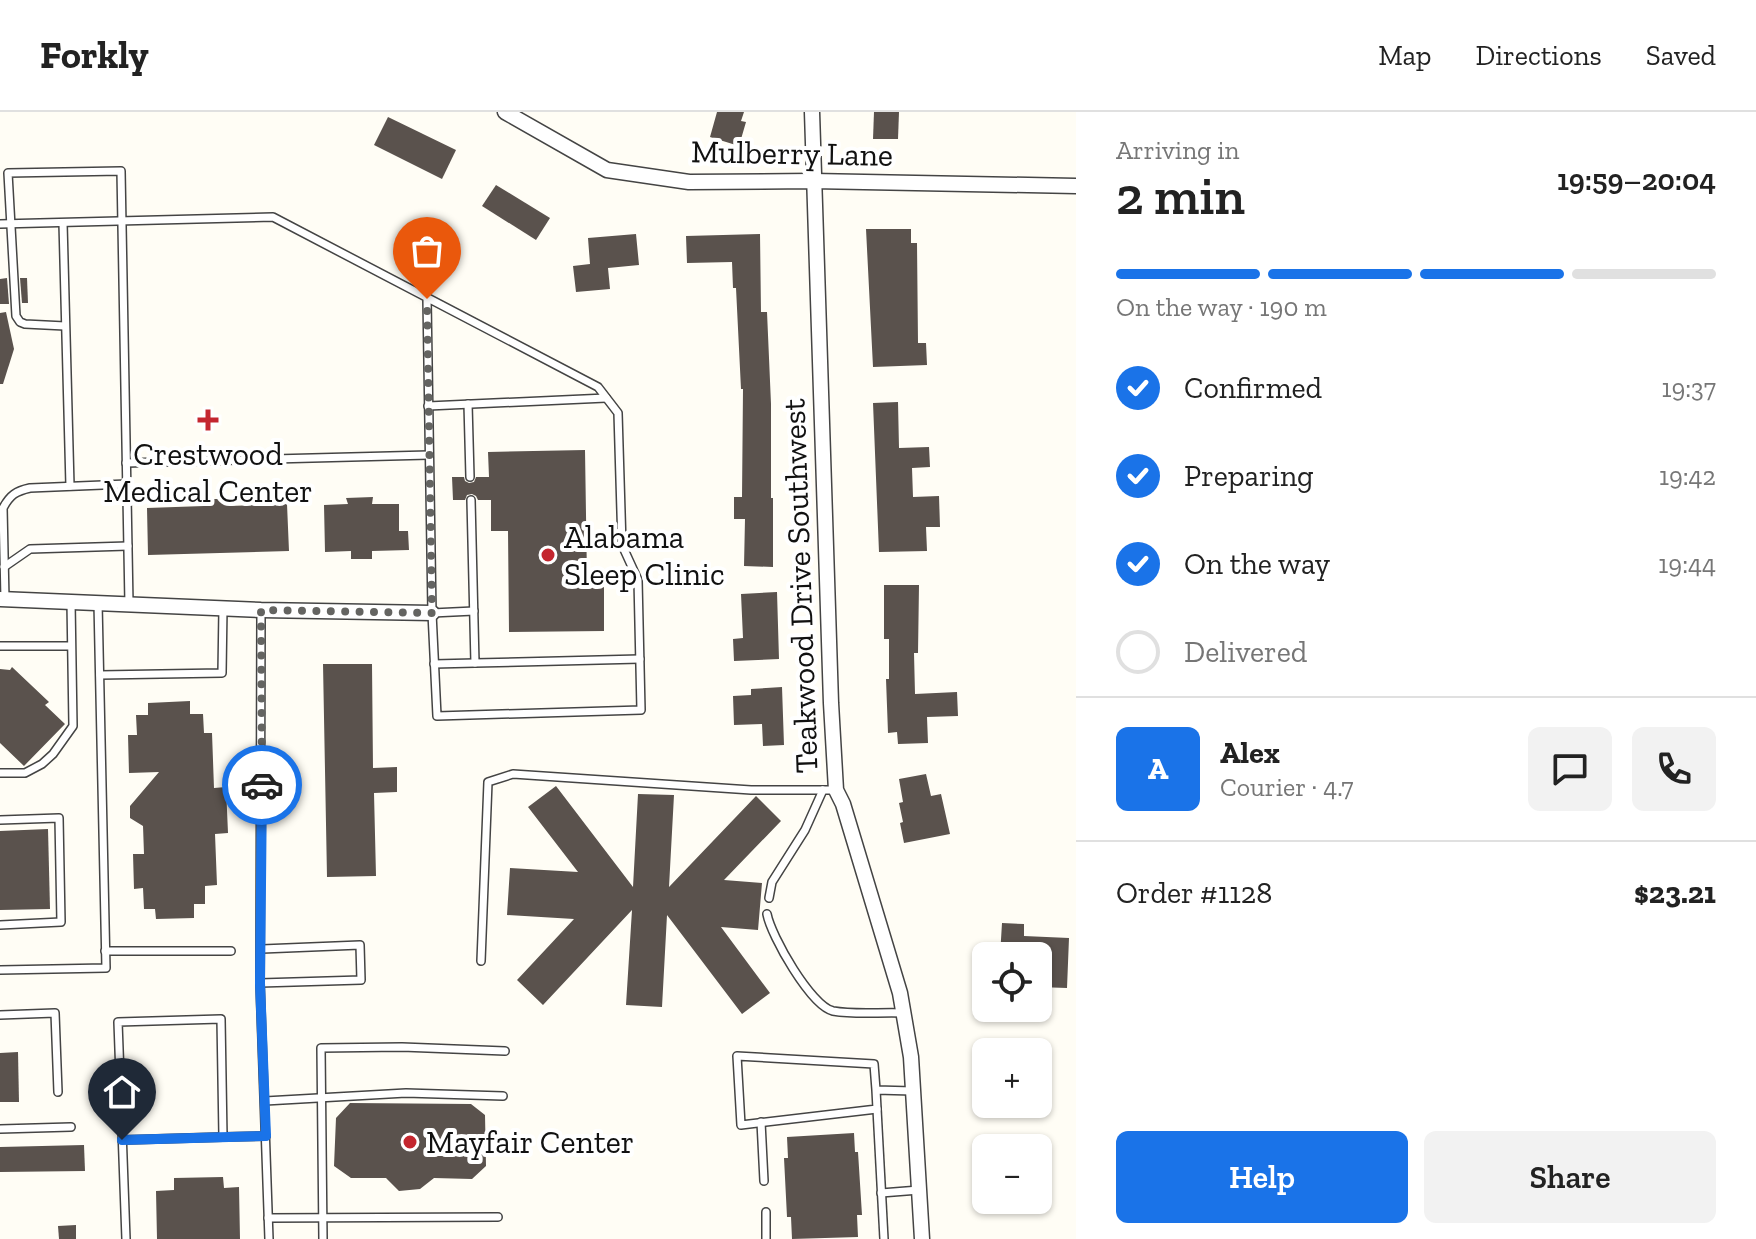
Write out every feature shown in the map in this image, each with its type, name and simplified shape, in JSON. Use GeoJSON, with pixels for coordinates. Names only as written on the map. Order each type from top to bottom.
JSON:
{"type":"FeatureCollection","features":[{"type":"Feature","properties":{"kind":"street","name":"Mulberry Lane"},"geometry":{"type":"LineString","coordinates":[[505,112],[522,116],[607,170],[689,182],[1076,186]]}},
{"type":"Feature","properties":{"kind":"street","name":"Teakwood Drive Southwest"},"geometry":{"type":"LineString","coordinates":[[812,112],[831,703],[830,790],[843,804],[900,993],[911,1057],[922,1239]]}},
{"type":"Feature","properties":{"kind":"street"},"geometry":{"type":"LineString","coordinates":[[2,599],[261,610],[432,613]]}},
{"type":"Feature","properties":{"kind":"lane"},"geometry":{"type":"LineString","coordinates":[[65,326],[25,324],[16,316],[8,173],[121,171],[129,604]]}},
{"type":"Feature","properties":{"kind":"lane"},"geometry":{"type":"LineString","coordinates":[[0,224],[273,217],[598,387],[618,413],[622,545],[638,580],[641,710],[437,716],[432,613],[427,299]]}},
{"type":"Feature","properties":{"kind":"lane"},"geometry":{"type":"LineString","coordinates":[[63,223],[70,486]]}},
{"type":"Feature","properties":{"kind":"lane"},"geometry":{"type":"LineString","coordinates":[[428,406],[606,398]]}},
{"type":"Feature","properties":{"kind":"lane"},"geometry":{"type":"LineString","coordinates":[[468,404],[470,477]]}},
{"type":"Feature","properties":{"kind":"lane"},"geometry":{"type":"LineString","coordinates":[[126,463],[429,455]]}},
{"type":"Feature","properties":{"kind":"lane"},"geometry":{"type":"LineString","coordinates":[[2,599],[3,508],[10,496],[30,488],[127,484]]}},
{"type":"Feature","properties":{"kind":"lane"},"geometry":{"type":"LineString","coordinates":[[471,500],[475,663]]}},
{"type":"Feature","properties":{"kind":"lane"},"geometry":{"type":"LineString","coordinates":[[2,567],[30,549],[128,546]]}},
{"type":"Feature","properties":{"kind":"lane"},"geometry":{"type":"LineString","coordinates":[[0,773],[25,773],[42,764],[73,726],[71,602]]}},
{"type":"Feature","properties":{"kind":"lane"},"geometry":{"type":"LineString","coordinates":[[0,970],[106,968],[98,603]]}},
{"type":"Feature","properties":{"kind":"lane"},"geometry":{"type":"LineString","coordinates":[[100,675],[222,673],[223,608]]}},
{"type":"Feature","properties":{"kind":"lane"},"geometry":{"type":"LineString","coordinates":[[261,610],[260,983],[269,1239]]}},
{"type":"Feature","properties":{"kind":"lane"},"geometry":{"type":"LineString","coordinates":[[432,613],[474,611]]}},
{"type":"Feature","properties":{"kind":"lane"},"geometry":{"type":"LineString","coordinates":[[0,646],[71,646]]}},
{"type":"Feature","properties":{"kind":"lane"},"geometry":{"type":"LineString","coordinates":[[434,664],[640,659]]}},
{"type":"Feature","properties":{"kind":"lane"},"geometry":{"type":"LineString","coordinates":[[481,961],[488,782],[513,774],[751,790],[830,790]]}},
{"type":"Feature","properties":{"kind":"lane"},"geometry":{"type":"LineString","coordinates":[[769,898],[772,882],[830,790]]}},
{"type":"Feature","properties":{"kind":"lane"},"geometry":{"type":"LineString","coordinates":[[0,820],[59,818],[61,922],[0,925]]}},
{"type":"Feature","properties":{"kind":"lane"},"geometry":{"type":"LineString","coordinates":[[767,914],[774,938],[797,975],[830,1010],[903,1013]]}},
{"type":"Feature","properties":{"kind":"lane"},"geometry":{"type":"LineString","coordinates":[[260,983],[361,980],[360,945],[262,949]]}},
{"type":"Feature","properties":{"kind":"lane"},"geometry":{"type":"LineString","coordinates":[[105,951],[231,951]]}},
{"type":"Feature","properties":{"kind":"lane"},"geometry":{"type":"LineString","coordinates":[[0,1015],[55,1013],[58,1092]]}},
{"type":"Feature","properties":{"kind":"lane"},"geometry":{"type":"LineString","coordinates":[[126,1239],[118,1022],[221,1019],[223,1137]]}},
{"type":"Feature","properties":{"kind":"lane"},"geometry":{"type":"LineString","coordinates":[[323,1239],[321,1048],[505,1051]]}},
{"type":"Feature","properties":{"kind":"lane"},"geometry":{"type":"LineString","coordinates":[[877,1109],[741,1125],[737,1056],[874,1064],[876,1090],[884,1239]]}},
{"type":"Feature","properties":{"kind":"lane"},"geometry":{"type":"LineString","coordinates":[[876,1090],[913,1091]]}},
{"type":"Feature","properties":{"kind":"lane"},"geometry":{"type":"LineString","coordinates":[[265,1101],[406,1093],[503,1096]]}},
{"type":"Feature","properties":{"kind":"lane"},"geometry":{"type":"LineString","coordinates":[[761,1122],[764,1181]]}},
{"type":"Feature","properties":{"kind":"lane"},"geometry":{"type":"LineString","coordinates":[[0,1129],[71,1127]]}},
{"type":"Feature","properties":{"kind":"lane"},"geometry":{"type":"LineString","coordinates":[[122,1140],[266,1136]]}},
{"type":"Feature","properties":{"kind":"lane"},"geometry":{"type":"LineString","coordinates":[[881,1193],[919,1190]]}},
{"type":"Feature","properties":{"kind":"lane"},"geometry":{"type":"LineString","coordinates":[[766,1212],[766,1239]]}},
{"type":"Feature","properties":{"kind":"lane"},"geometry":{"type":"LineString","coordinates":[[268,1218],[498,1217]]}},
{"type":"Feature","properties":{"kind":"building"},"geometry":{"type":"Polygon","coordinates":[[[717,112],[744,112],[741,121],[746,122],[739,146],[710,137],[717,112]]]}},
{"type":"Feature","properties":{"kind":"building"},"geometry":{"type":"Polygon","coordinates":[[[874,112],[899,112],[898,139],[873,139],[874,112]]]}},
{"type":"Feature","properties":{"kind":"building"},"geometry":{"type":"Polygon","coordinates":[[[388,117],[456,150],[442,179],[374,145],[388,117]]]}},
{"type":"Feature","properties":{"kind":"building"},"geometry":{"type":"Polygon","coordinates":[[[496,185],[550,218],[536,240],[482,206],[496,185]]]}},
{"type":"Feature","properties":{"kind":"building"},"geometry":{"type":"Polygon","coordinates":[[[866,229],[911,229],[911,243],[917,243],[918,343],[926,343],[927,365],[873,367],[866,229]]]}},
{"type":"Feature","properties":{"kind":"building"},"geometry":{"type":"Polygon","coordinates":[[[636,234],[639,265],[608,268],[610,289],[576,292],[573,266],[590,264],[588,238],[636,234]]]}},
{"type":"Feature","properties":{"kind":"building"},"geometry":{"type":"Polygon","coordinates":[[[760,234],[761,312],[767,312],[771,404],[773,567],[744,566],[745,519],[734,519],[734,497],[742,497],[743,389],[732,262],[687,263],[686,236],[760,234]]]}},
{"type":"Feature","properties":{"kind":"building"},"geometry":{"type":"Polygon","coordinates":[[[7,278],[9,304],[0,304],[0,279],[7,278]]]}},
{"type":"Feature","properties":{"kind":"building"},"geometry":{"type":"Polygon","coordinates":[[[20,278],[27,278],[28,303],[22,303],[20,278]]]}},
{"type":"Feature","properties":{"kind":"building"},"geometry":{"type":"Polygon","coordinates":[[[6,312],[14,349],[3,384],[0,384],[0,313],[6,312]]]}},
{"type":"Feature","properties":{"kind":"building"},"geometry":{"type":"Polygon","coordinates":[[[898,402],[899,448],[929,447],[930,467],[912,468],[913,497],[939,496],[940,527],[926,527],[927,551],[879,552],[873,403],[898,402]]]}},
{"type":"Feature","properties":{"kind":"building","name":"Alabama Sleep Clinic"},"geometry":{"type":"Polygon","coordinates":[[[585,450],[587,579],[604,579],[604,631],[509,632],[508,531],[491,531],[491,500],[478,500],[472,494],[467,495],[465,500],[453,500],[452,477],[464,477],[469,483],[474,482],[476,477],[489,477],[488,452],[585,450]]]}},
{"type":"Feature","properties":{"kind":"building"},"geometry":{"type":"Polygon","coordinates":[[[373,497],[372,504],[399,504],[399,531],[408,531],[409,550],[372,551],[372,559],[351,559],[351,551],[325,552],[324,505],[348,504],[346,498],[373,497]]]}},
{"type":"Feature","properties":{"kind":"building"},"geometry":{"type":"Polygon","coordinates":[[[203,499],[230,499],[230,506],[287,504],[289,551],[148,555],[147,508],[204,506],[203,499]]]}},
{"type":"Feature","properties":{"kind":"building"},"geometry":{"type":"Polygon","coordinates":[[[884,585],[919,585],[918,653],[914,653],[915,694],[957,692],[958,716],[927,717],[928,743],[898,744],[897,732],[888,733],[886,679],[889,679],[889,639],[884,639],[884,585]]]}},
{"type":"Feature","properties":{"kind":"building"},"geometry":{"type":"Polygon","coordinates":[[[777,592],[779,659],[734,661],[733,639],[743,638],[741,594],[777,592]]]}},
{"type":"Feature","properties":{"kind":"building"},"geometry":{"type":"Polygon","coordinates":[[[323,664],[372,664],[373,768],[397,767],[397,792],[374,793],[376,876],[327,877],[323,664]]]}},
{"type":"Feature","properties":{"kind":"building"},"geometry":{"type":"Polygon","coordinates":[[[12,667],[49,702],[45,705],[65,724],[24,766],[0,743],[0,669],[10,670],[12,667]]]}},
{"type":"Feature","properties":{"kind":"building"},"geometry":{"type":"Polygon","coordinates":[[[782,687],[784,745],[763,746],[762,724],[734,725],[733,696],[751,695],[751,689],[782,687]]]}},
{"type":"Feature","properties":{"kind":"building"},"geometry":{"type":"Polygon","coordinates":[[[190,701],[190,714],[203,714],[204,733],[212,733],[214,788],[226,787],[228,833],[215,834],[217,885],[205,886],[205,904],[194,904],[194,918],[156,919],[155,909],[144,909],[143,888],[134,889],[133,854],[144,854],[143,826],[130,818],[130,806],[159,772],[129,773],[128,735],[137,735],[136,715],[148,715],[148,703],[190,701]]]}},
{"type":"Feature","properties":{"kind":"building"},"geometry":{"type":"Polygon","coordinates":[[[926,774],[931,796],[941,794],[950,834],[904,843],[900,823],[903,822],[899,803],[903,802],[899,779],[926,774]]]}},
{"type":"Feature","properties":{"kind":"building"},"geometry":{"type":"Polygon","coordinates":[[[556,786],[633,887],[638,794],[674,795],[669,887],[756,796],[781,821],[724,880],[762,883],[758,930],[721,927],[770,993],[742,1014],[667,915],[662,1007],[626,1005],[632,910],[543,1005],[517,980],[574,919],[507,915],[510,868],[578,872],[528,807],[556,786]]]}},
{"type":"Feature","properties":{"kind":"building"},"geometry":{"type":"Polygon","coordinates":[[[48,829],[50,909],[0,910],[0,831],[48,829]]]}},
{"type":"Feature","properties":{"kind":"building"},"geometry":{"type":"Polygon","coordinates":[[[1002,923],[1024,924],[1024,936],[1069,938],[1067,988],[1052,987],[1052,942],[1001,942],[1002,923]]]}},
{"type":"Feature","properties":{"kind":"building"},"geometry":{"type":"Polygon","coordinates":[[[18,1052],[19,1102],[0,1102],[0,1053],[18,1052]]]}},
{"type":"Feature","properties":{"kind":"building","name":"Mayfair Center"},"geometry":{"type":"Polygon","coordinates":[[[350,1103],[471,1104],[485,1115],[486,1166],[472,1179],[434,1178],[420,1189],[399,1191],[386,1178],[351,1178],[334,1166],[336,1118],[350,1103]]]}},
{"type":"Feature","properties":{"kind":"building"},"geometry":{"type":"Polygon","coordinates":[[[854,1133],[862,1215],[857,1215],[858,1237],[792,1239],[791,1217],[787,1217],[784,1158],[788,1158],[787,1137],[854,1133]]]}},
{"type":"Feature","properties":{"kind":"building"},"geometry":{"type":"Polygon","coordinates":[[[84,1145],[85,1171],[0,1172],[0,1147],[84,1145]]]}},
{"type":"Feature","properties":{"kind":"building"},"geometry":{"type":"Polygon","coordinates":[[[223,1177],[224,1188],[239,1187],[240,1239],[157,1239],[156,1191],[174,1190],[174,1178],[223,1177]]]}},
{"type":"Feature","properties":{"kind":"building"},"geometry":{"type":"Polygon","coordinates":[[[76,1225],[76,1239],[59,1239],[58,1226],[76,1225]]]}},
{"type":"Feature","properties":{"kind":"way so far"},"geometry":{"type":"LineString","coordinates":[[262,785],[261,610],[432,613],[427,299]]}},
{"type":"Feature","properties":{"kind":"place","name":"Crestwood Medical Center"},"geometry":{"type":"Point","coordinates":[208,420]}},
{"type":"Feature","properties":{"kind":"place","name":"Alabama Sleep Clinic"},"geometry":{"type":"Point","coordinates":[548,555]}},
{"type":"Feature","properties":{"kind":"place","name":"Mayfair Center"},"geometry":{"type":"Point","coordinates":[410,1142]}},
{"type":"Feature","properties":{"kind":"route"},"geometry":{"type":"LineString","coordinates":[[122,1140],[266,1136],[260,983],[262,785]]}}]}
